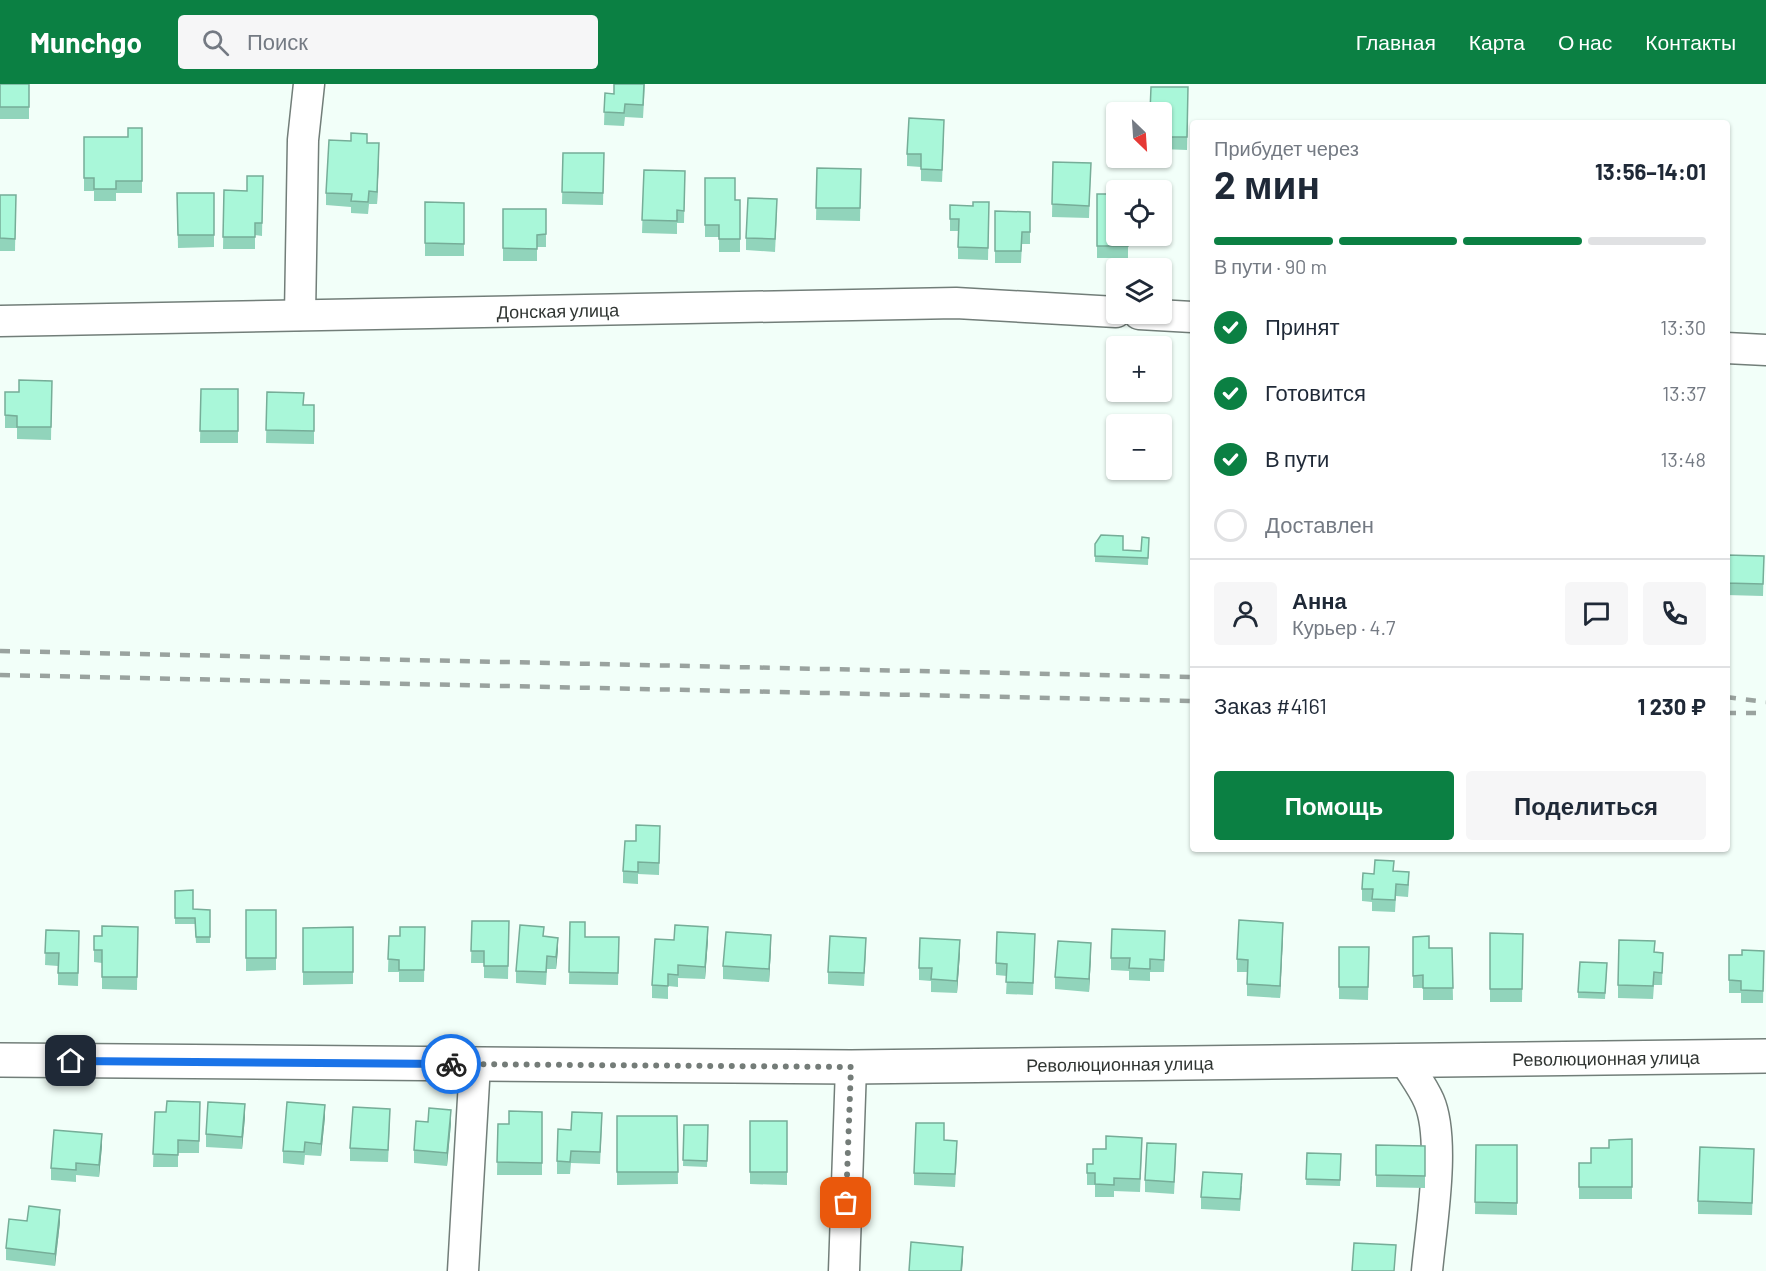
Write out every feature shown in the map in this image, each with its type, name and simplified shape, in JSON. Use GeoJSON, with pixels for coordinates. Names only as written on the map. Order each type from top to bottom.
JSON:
{"type":"FeatureCollection","features":[{"type":"Feature","properties":{"kind":"street"},"geometry":{"type":"LineString","coordinates":[[300,315],[303,140],[309,84]]}},
{"type":"Feature","properties":{"kind":"street","name":"Донская улица"},"geometry":{"type":"LineString","coordinates":[[0,321],[956,303],[1106,311]]}},
{"type":"Feature","properties":{"kind":"street"},"geometry":{"type":"LineString","coordinates":[[1172,316],[1190,317]]}},
{"type":"Feature","properties":{"kind":"street"},"geometry":{"type":"LineString","coordinates":[[1730,348],[1766,350]]}},
{"type":"Feature","properties":{"kind":"street","name":"Революционная улица"},"geometry":{"type":"LineString","coordinates":[[0,1060],[851,1067],[1766,1056]]}},
{"type":"Feature","properties":{"kind":"street"},"geometry":{"type":"LineString","coordinates":[[1405,1060],[1429,1102],[1435,1130],[1436,1179],[1427,1271]]}},
{"type":"Feature","properties":{"kind":"street"},"geometry":{"type":"LineString","coordinates":[[463,1271],[475,1064]]}},
{"type":"Feature","properties":{"kind":"street"},"geometry":{"type":"LineString","coordinates":[[844,1271],[851,1067]]}},
{"type":"Feature","properties":{"kind":"building"},"geometry":{"type":"Polygon","coordinates":[[[0,84],[29,84],[29,107],[0,107],[0,84]]]}},
{"type":"Feature","properties":{"kind":"building"},"geometry":{"type":"Polygon","coordinates":[[[614,84],[644,84],[643,105],[625,104],[624,113],[604,112],[605,93],[614,94],[614,84]]]}},
{"type":"Feature","properties":{"kind":"building"},"geometry":{"type":"Polygon","coordinates":[[[1151,87],[1188,87],[1187,137],[1172,137],[1172,102],[1150,102],[1151,87]]]}},
{"type":"Feature","properties":{"kind":"building"},"geometry":{"type":"Polygon","coordinates":[[[909,118],[944,120],[942,170],[921,169],[921,154],[907,154],[909,118]]]}},
{"type":"Feature","properties":{"kind":"building"},"geometry":{"type":"Polygon","coordinates":[[[128,128],[142,128],[142,181],[116,181],[116,189],[94,189],[94,178],[84,178],[84,137],[128,137],[128,128]]]}},
{"type":"Feature","properties":{"kind":"building"},"geometry":{"type":"Polygon","coordinates":[[[351,133],[367,134],[367,143],[379,143],[377,192],[369,191],[368,202],[351,201],[352,194],[326,193],[329,140],[351,141],[351,133]]]}},
{"type":"Feature","properties":{"kind":"building"},"geometry":{"type":"Polygon","coordinates":[[[563,153],[604,153],[603,193],[562,192],[563,153]]]}},
{"type":"Feature","properties":{"kind":"building"},"geometry":{"type":"Polygon","coordinates":[[[1053,162],[1091,163],[1089,206],[1052,204],[1053,162]]]}},
{"type":"Feature","properties":{"kind":"building"},"geometry":{"type":"Polygon","coordinates":[[[817,168],[861,169],[860,208],[816,208],[817,168]]]}},
{"type":"Feature","properties":{"kind":"building"},"geometry":{"type":"Polygon","coordinates":[[[644,170],[685,171],[684,211],[677,210],[677,221],[642,220],[644,170]]]}},
{"type":"Feature","properties":{"kind":"building"},"geometry":{"type":"Polygon","coordinates":[[[247,176],[263,176],[262,223],[255,223],[255,237],[223,237],[224,190],[247,191],[247,176]]]}},
{"type":"Feature","properties":{"kind":"building"},"geometry":{"type":"Polygon","coordinates":[[[705,178],[735,178],[735,200],[740,200],[740,239],[719,239],[719,225],[705,225],[705,178]]]}},
{"type":"Feature","properties":{"kind":"building"},"geometry":{"type":"Polygon","coordinates":[[[177,193],[214,193],[214,235],[178,235],[177,193]]]}},
{"type":"Feature","properties":{"kind":"building"},"geometry":{"type":"Polygon","coordinates":[[[1097,194],[1106,194],[1106,246],[1097,246],[1097,194]]]}},
{"type":"Feature","properties":{"kind":"building"},"geometry":{"type":"Polygon","coordinates":[[[0,195],[16,195],[15,239],[0,238],[0,195]]]}},
{"type":"Feature","properties":{"kind":"building"},"geometry":{"type":"Polygon","coordinates":[[[748,198],[777,199],[775,239],[746,238],[748,198]]]}},
{"type":"Feature","properties":{"kind":"building"},"geometry":{"type":"Polygon","coordinates":[[[425,202],[464,203],[464,244],[425,243],[425,202]]]}},
{"type":"Feature","properties":{"kind":"building"},"geometry":{"type":"Polygon","coordinates":[[[973,202],[989,202],[988,248],[958,247],[959,219],[950,219],[950,205],[973,206],[973,202]]]}},
{"type":"Feature","properties":{"kind":"building"},"geometry":{"type":"Polygon","coordinates":[[[503,209],[546,209],[546,234],[537,235],[537,249],[503,248],[503,209]]]}},
{"type":"Feature","properties":{"kind":"building"},"geometry":{"type":"Polygon","coordinates":[[[995,211],[1030,212],[1030,232],[1022,232],[1021,251],[995,251],[995,211]]]}},
{"type":"Feature","properties":{"kind":"building"},"geometry":{"type":"Polygon","coordinates":[[[19,380],[52,381],[51,427],[17,427],[17,416],[5,415],[5,392],[19,392],[19,380]]]}},
{"type":"Feature","properties":{"kind":"building"},"geometry":{"type":"Polygon","coordinates":[[[201,389],[238,389],[238,431],[200,431],[201,389]]]}},
{"type":"Feature","properties":{"kind":"building"},"geometry":{"type":"Polygon","coordinates":[[[267,392],[304,393],[303,405],[314,405],[314,431],[266,430],[267,392]]]}},
{"type":"Feature","properties":{"kind":"building"},"geometry":{"type":"Polygon","coordinates":[[[1101,535],[1123,536],[1123,550],[1141,551],[1142,537],[1149,538],[1148,558],[1095,556],[1095,544],[1101,535]]]}},
{"type":"Feature","properties":{"kind":"building"},"geometry":{"type":"Polygon","coordinates":[[[1730,555],[1764,556],[1763,584],[1730,583],[1730,555]]]}},
{"type":"Feature","properties":{"kind":"building"},"geometry":{"type":"Polygon","coordinates":[[[636,825],[660,826],[659,863],[638,862],[638,872],[623,871],[625,841],[636,841],[636,825]]]}},
{"type":"Feature","properties":{"kind":"building"},"geometry":{"type":"Polygon","coordinates":[[[1375,860],[1394,861],[1393,871],[1409,872],[1408,885],[1396,884],[1395,900],[1372,899],[1373,889],[1362,889],[1363,873],[1374,874],[1375,860]]]}},
{"type":"Feature","properties":{"kind":"building"},"geometry":{"type":"Polygon","coordinates":[[[193,890],[193,909],[210,910],[210,937],[196,937],[195,918],[175,918],[175,891],[193,890]]]}},
{"type":"Feature","properties":{"kind":"building"},"geometry":{"type":"Polygon","coordinates":[[[246,910],[276,910],[276,958],[246,958],[246,910]]]}},
{"type":"Feature","properties":{"kind":"building"},"geometry":{"type":"Polygon","coordinates":[[[1239,920],[1283,923],[1280,986],[1247,984],[1248,960],[1237,959],[1239,920]]]}},
{"type":"Feature","properties":{"kind":"building"},"geometry":{"type":"Polygon","coordinates":[[[472,921],[509,921],[508,966],[484,966],[484,951],[471,951],[472,921]]]}},
{"type":"Feature","properties":{"kind":"building"},"geometry":{"type":"Polygon","coordinates":[[[570,922],[585,922],[585,937],[619,937],[618,973],[569,972],[570,922]]]}},
{"type":"Feature","properties":{"kind":"building"},"geometry":{"type":"Polygon","coordinates":[[[520,925],[544,927],[543,936],[558,938],[556,957],[547,956],[546,972],[516,971],[520,925]]]}},
{"type":"Feature","properties":{"kind":"building"},"geometry":{"type":"Polygon","coordinates":[[[675,925],[708,927],[705,967],[678,965],[678,975],[668,974],[668,986],[652,985],[655,939],[674,940],[675,925]]]}},
{"type":"Feature","properties":{"kind":"building"},"geometry":{"type":"Polygon","coordinates":[[[102,926],[138,927],[137,977],[102,977],[102,950],[94,950],[94,936],[102,936],[102,926]]]}},
{"type":"Feature","properties":{"kind":"building"},"geometry":{"type":"Polygon","coordinates":[[[353,927],[353,972],[303,972],[303,928],[353,927]]]}},
{"type":"Feature","properties":{"kind":"building"},"geometry":{"type":"Polygon","coordinates":[[[400,927],[425,927],[424,970],[399,970],[399,960],[388,959],[389,936],[400,936],[400,927]]]}},
{"type":"Feature","properties":{"kind":"building"},"geometry":{"type":"Polygon","coordinates":[[[1112,929],[1165,931],[1164,960],[1150,959],[1150,969],[1129,968],[1130,958],[1111,958],[1112,929]]]}},
{"type":"Feature","properties":{"kind":"building"},"geometry":{"type":"Polygon","coordinates":[[[46,930],[79,931],[78,973],[58,973],[59,953],[45,953],[46,930]]]}},
{"type":"Feature","properties":{"kind":"building"},"geometry":{"type":"Polygon","coordinates":[[[726,932],[771,935],[769,969],[723,966],[726,932]]]}},
{"type":"Feature","properties":{"kind":"building"},"geometry":{"type":"Polygon","coordinates":[[[997,932],[1035,934],[1033,983],[1006,982],[1007,964],[996,963],[997,932]]]}},
{"type":"Feature","properties":{"kind":"building"},"geometry":{"type":"Polygon","coordinates":[[[1490,933],[1523,934],[1522,989],[1490,989],[1490,933]]]}},
{"type":"Feature","properties":{"kind":"building"},"geometry":{"type":"Polygon","coordinates":[[[830,936],[866,938],[864,973],[828,972],[830,936]]]}},
{"type":"Feature","properties":{"kind":"building"},"geometry":{"type":"Polygon","coordinates":[[[1429,936],[1429,948],[1452,948],[1453,988],[1423,988],[1423,975],[1413,976],[1413,937],[1429,936]]]}},
{"type":"Feature","properties":{"kind":"building"},"geometry":{"type":"Polygon","coordinates":[[[920,938],[960,940],[957,981],[931,979],[932,968],[919,968],[920,938]]]}},
{"type":"Feature","properties":{"kind":"building"},"geometry":{"type":"Polygon","coordinates":[[[1619,940],[1655,941],[1654,952],[1663,953],[1662,973],[1654,972],[1653,986],[1618,985],[1619,940]]]}},
{"type":"Feature","properties":{"kind":"building"},"geometry":{"type":"Polygon","coordinates":[[[1058,941],[1091,943],[1089,979],[1055,977],[1058,941]]]}},
{"type":"Feature","properties":{"kind":"building"},"geometry":{"type":"Polygon","coordinates":[[[1339,947],[1369,947],[1368,987],[1339,987],[1339,947]]]}},
{"type":"Feature","properties":{"kind":"building"},"geometry":{"type":"Polygon","coordinates":[[[1742,950],[1764,951],[1763,991],[1741,990],[1741,981],[1729,980],[1729,955],[1742,955],[1742,950]]]}},
{"type":"Feature","properties":{"kind":"building"},"geometry":{"type":"Polygon","coordinates":[[[1580,962],[1607,963],[1605,993],[1578,992],[1580,962]]]}},
{"type":"Feature","properties":{"kind":"building"},"geometry":{"type":"Polygon","coordinates":[[[167,1101],[200,1102],[199,1141],[178,1140],[178,1155],[153,1154],[155,1112],[166,1112],[167,1101]]]}},
{"type":"Feature","properties":{"kind":"building"},"geometry":{"type":"Polygon","coordinates":[[[208,1102],[245,1104],[242,1137],[206,1134],[208,1102]]]}},
{"type":"Feature","properties":{"kind":"building"},"geometry":{"type":"Polygon","coordinates":[[[287,1102],[325,1105],[321,1144],[305,1142],[304,1152],[283,1151],[287,1102]]]}},
{"type":"Feature","properties":{"kind":"building"},"geometry":{"type":"Polygon","coordinates":[[[353,1107],[390,1109],[388,1150],[350,1148],[353,1107]]]}},
{"type":"Feature","properties":{"kind":"building"},"geometry":{"type":"Polygon","coordinates":[[[429,1108],[451,1110],[447,1153],[414,1150],[416,1121],[428,1122],[429,1108]]]}},
{"type":"Feature","properties":{"kind":"building"},"geometry":{"type":"Polygon","coordinates":[[[509,1111],[542,1112],[542,1163],[497,1162],[498,1124],[509,1124],[509,1111]]]}},
{"type":"Feature","properties":{"kind":"building"},"geometry":{"type":"Polygon","coordinates":[[[572,1112],[602,1113],[600,1152],[571,1151],[570,1162],[557,1161],[558,1129],[571,1130],[572,1112]]]}},
{"type":"Feature","properties":{"kind":"building"},"geometry":{"type":"Polygon","coordinates":[[[617,1116],[677,1116],[678,1172],[617,1172],[617,1116]]]}},
{"type":"Feature","properties":{"kind":"building"},"geometry":{"type":"Polygon","coordinates":[[[750,1121],[787,1121],[787,1172],[750,1172],[750,1121]]]}},
{"type":"Feature","properties":{"kind":"building"},"geometry":{"type":"Polygon","coordinates":[[[916,1123],[944,1123],[944,1140],[957,1141],[955,1174],[914,1173],[916,1123]]]}},
{"type":"Feature","properties":{"kind":"building"},"geometry":{"type":"Polygon","coordinates":[[[684,1125],[708,1125],[707,1161],[683,1160],[684,1125]]]}},
{"type":"Feature","properties":{"kind":"building"},"geometry":{"type":"Polygon","coordinates":[[[54,1130],[102,1134],[99,1165],[76,1163],[76,1170],[51,1168],[54,1130]]]}},
{"type":"Feature","properties":{"kind":"building"},"geometry":{"type":"Polygon","coordinates":[[[1106,1136],[1142,1138],[1140,1179],[1114,1178],[1114,1185],[1095,1184],[1095,1173],[1087,1173],[1087,1164],[1093,1164],[1093,1149],[1106,1149],[1106,1136]]]}},
{"type":"Feature","properties":{"kind":"building"},"geometry":{"type":"Polygon","coordinates":[[[1632,1139],[1632,1187],[1579,1187],[1579,1163],[1591,1163],[1591,1148],[1609,1148],[1609,1140],[1632,1139]]]}},
{"type":"Feature","properties":{"kind":"building"},"geometry":{"type":"Polygon","coordinates":[[[1147,1143],[1176,1144],[1174,1182],[1145,1180],[1147,1143]]]}},
{"type":"Feature","properties":{"kind":"building"},"geometry":{"type":"Polygon","coordinates":[[[1376,1145],[1425,1146],[1425,1176],[1376,1175],[1376,1145]]]}},
{"type":"Feature","properties":{"kind":"building"},"geometry":{"type":"Polygon","coordinates":[[[1476,1145],[1517,1145],[1517,1203],[1475,1202],[1476,1145]]]}},
{"type":"Feature","properties":{"kind":"building"},"geometry":{"type":"Polygon","coordinates":[[[1700,1147],[1754,1149],[1752,1203],[1698,1201],[1700,1147]]]}},
{"type":"Feature","properties":{"kind":"building"},"geometry":{"type":"Polygon","coordinates":[[[1307,1153],[1341,1154],[1340,1180],[1306,1179],[1307,1153]]]}},
{"type":"Feature","properties":{"kind":"building"},"geometry":{"type":"Polygon","coordinates":[[[1203,1172],[1242,1174],[1240,1199],[1201,1197],[1203,1172]]]}},
{"type":"Feature","properties":{"kind":"building"},"geometry":{"type":"Polygon","coordinates":[[[29,1206],[60,1210],[55,1254],[6,1248],[9,1219],[27,1221],[29,1206]]]}},
{"type":"Feature","properties":{"kind":"building"},"geometry":{"type":"Polygon","coordinates":[[[911,1242],[963,1247],[961,1271],[909,1271],[911,1242]]]}},
{"type":"Feature","properties":{"kind":"building"},"geometry":{"type":"Polygon","coordinates":[[[1354,1243],[1396,1245],[1394,1271],[1352,1271],[1354,1243]]]}},
{"type":"Feature","properties":{"kind":"railway"},"geometry":{"type":"LineString","coordinates":[[0,651],[1190,677]]}},
{"type":"Feature","properties":{"kind":"railway"},"geometry":{"type":"LineString","coordinates":[[0,675],[1190,701]]}},
{"type":"Feature","properties":{"kind":"railway"},"geometry":{"type":"LineString","coordinates":[[1730,698],[1766,702]]}},
{"type":"Feature","properties":{"kind":"railway"},"geometry":{"type":"LineString","coordinates":[[1730,713],[1766,713]]}},
{"type":"Feature","properties":{"kind":"way so far"},"geometry":{"type":"LineString","coordinates":[[451,1064],[851,1067],[846,1203]]}},
{"type":"Feature","properties":{"kind":"route"},"geometry":{"type":"LineString","coordinates":[[71,1061],[451,1064]]}}]}
